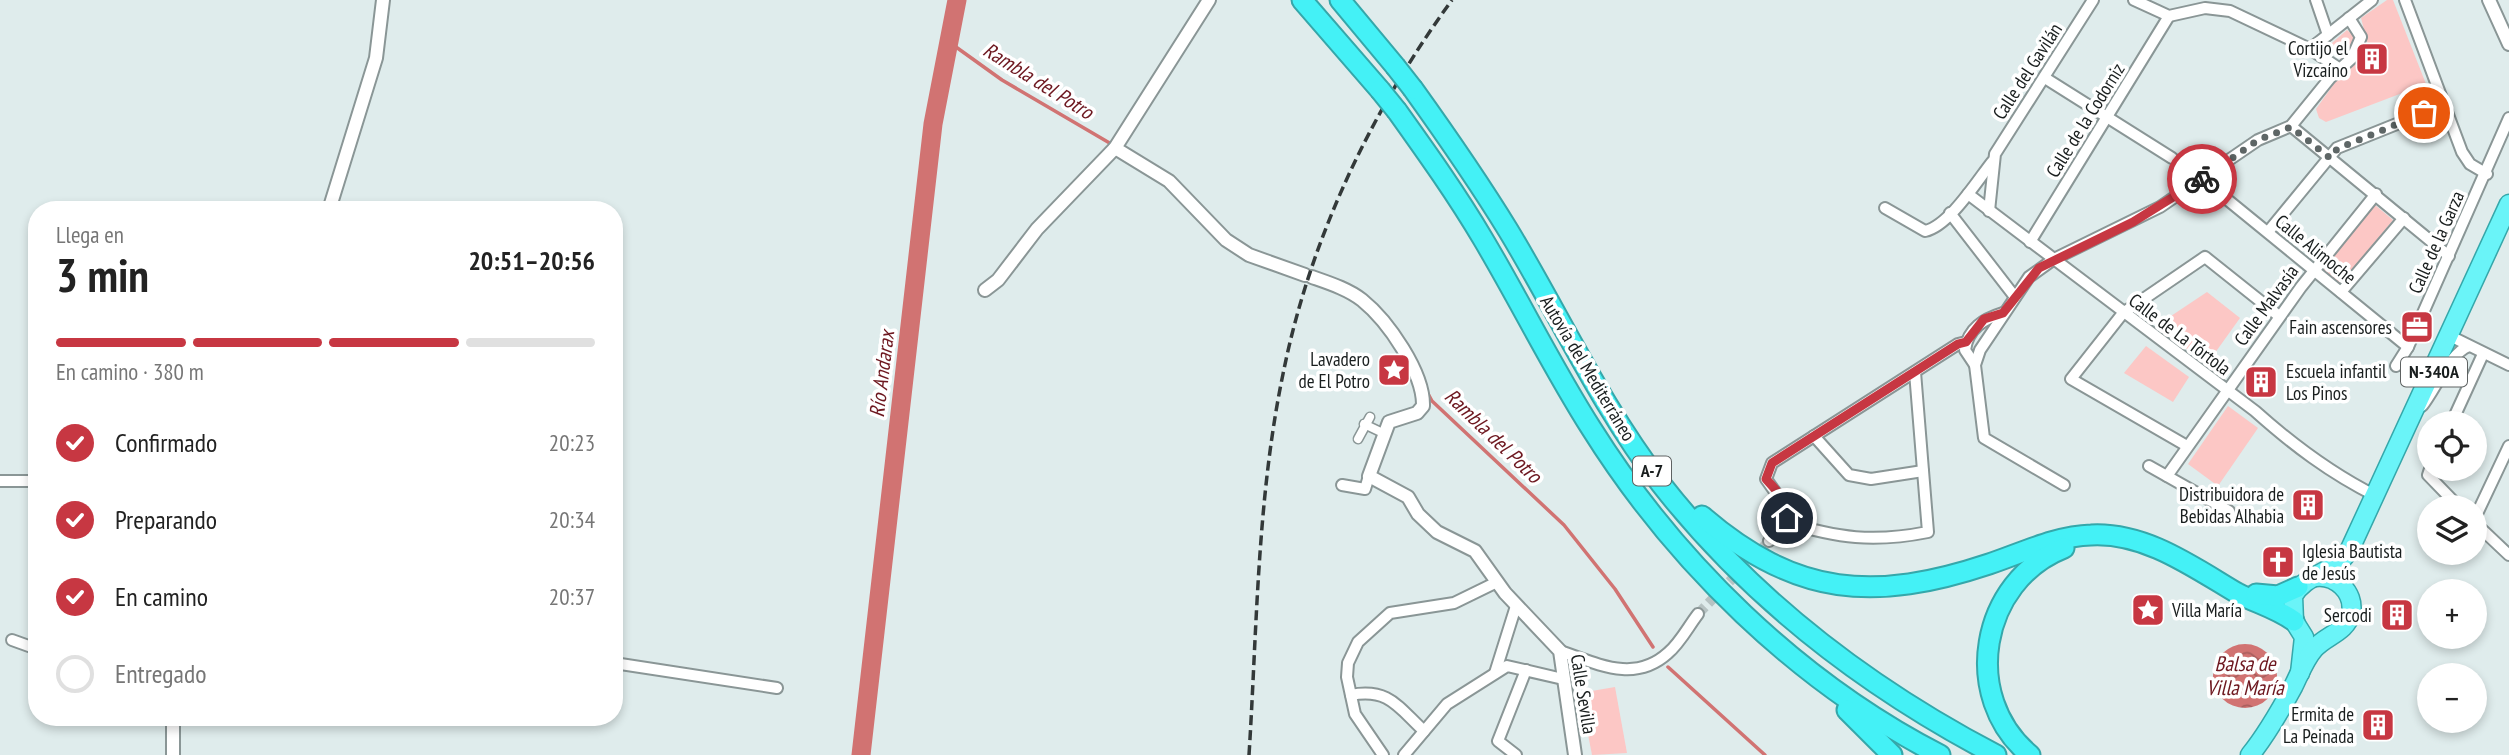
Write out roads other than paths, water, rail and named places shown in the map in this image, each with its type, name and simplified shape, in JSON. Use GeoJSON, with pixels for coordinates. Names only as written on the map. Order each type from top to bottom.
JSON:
{"type":"FeatureCollection","features":[{"type":"Feature","properties":{"kind":"highway","name":"Autovía del Mediterráneo"},"geometry":{"type":"LineString","coordinates":[[1302,0],[1397,111],[1484,240],[1571,395],[1623,476],[1724,595],[1797,660],[1887,724],[1940,755]]}},
{"type":"Feature","properties":{"kind":"highway","name":"Autovía del Mediterráneo"},"geometry":{"type":"LineString","coordinates":[[1340,0],[1413,89],[1508,231],[1609,407],[1661,484],[1732,565],[1817,642],[1897,700],[1996,755]]}},
{"type":"Feature","properties":{"kind":"highway","name":"N-340A"},"geometry":{"type":"LineString","coordinates":[[2300,673],[2304,648],[2292,604],[2303,583],[2336,567],[2356,538],[2509,204]]}},
{"type":"Feature","properties":{"kind":"highway"},"geometry":{"type":"LineString","coordinates":[[1661,484],[1684,498],[1724,535],[1768,564],[1833,585],[1873,588],[1919,585],[2050,543],[2091,534],[2112,536],[2152,545],[2272,606],[2315,636],[2330,635]]}},
{"type":"Feature","properties":{"kind":"highway"},"geometry":{"type":"LineString","coordinates":[[2030,755],[2012,738],[1998,715],[1988,686],[1986,651],[1992,628],[2015,583],[2031,567],[2053,552],[2077,543],[2112,536]]}},
{"type":"Feature","properties":{"kind":"highway","name":"N-340A"},"geometry":{"type":"LineString","coordinates":[[2250,755],[2277,717],[2314,649],[2343,628],[2350,615],[2352,603],[2348,595],[2347,574],[2356,538]]}},
{"type":"Feature","properties":{"kind":"highway"},"geometry":{"type":"LineString","coordinates":[[2229,586],[2260,596],[2278,596],[2303,583],[2330,578],[2343,586],[2348,595]]}},
{"type":"Feature","properties":{"kind":"highway"},"geometry":{"type":"LineString","coordinates":[[1797,660],[1816,686],[1863,724],[1892,755]]}},
{"type":"Feature","properties":{"kind":"street"},"geometry":{"type":"LineString","coordinates":[[332,201],[376,58],[383,0]]}},
{"type":"Feature","properties":{"kind":"street"},"geometry":{"type":"LineString","coordinates":[[985,290],[998,280],[1037,229],[1115,148],[1209,0]]}},
{"type":"Feature","properties":{"kind":"street","name":"Calle del Gavilán"},"geometry":{"type":"LineString","coordinates":[[1885,208],[1925,230],[1932,229],[1950,213],[1992,162],[2093,0]]}},
{"type":"Feature","properties":{"kind":"street"},"geometry":{"type":"LineString","coordinates":[[2134,0],[2169,16],[2205,8],[2230,11],[2310,49],[2340,69]]}},
{"type":"Feature","properties":{"kind":"street"},"geometry":{"type":"LineString","coordinates":[[2316,0],[2328,35]]}},
{"type":"Feature","properties":{"kind":"street"},"geometry":{"type":"LineString","coordinates":[[2310,49],[2372,0]]}},
{"type":"Feature","properties":{"kind":"street"},"geometry":{"type":"LineString","coordinates":[[2404,0],[2462,152],[2470,164],[2487,174]]}},
{"type":"Feature","properties":{"kind":"street"},"geometry":{"type":"LineString","coordinates":[[2489,0],[2509,44]]}},
{"type":"Feature","properties":{"kind":"street","name":"Calle de la Codorniz"},"geometry":{"type":"LineString","coordinates":[[2030,242],[2169,16]]}},
{"type":"Feature","properties":{"kind":"street"},"geometry":{"type":"LineString","coordinates":[[2064,485],[1984,438],[1975,365],[1979,350],[2029,277],[2053,259],[2133,222],[2258,140],[2291,127],[2359,46],[2361,37],[2349,18]]}},
{"type":"Feature","properties":{"kind":"street"},"geometry":{"type":"LineString","coordinates":[[2045,78],[2172,158]]}},
{"type":"Feature","properties":{"kind":"street"},"geometry":{"type":"LineString","coordinates":[[2268,232],[2337,149],[2444,105]]}},
{"type":"Feature","properties":{"kind":"street","name":"Calle de la Garza"},"geometry":{"type":"LineString","coordinates":[[2396,366],[2408,347],[2487,174],[2507,123]]}},
{"type":"Feature","properties":{"kind":"street"},"geometry":{"type":"LineString","coordinates":[[2291,127],[2449,256]]}},
{"type":"Feature","properties":{"kind":"street"},"geometry":{"type":"LineString","coordinates":[[1115,148],[1169,181],[1226,240],[1250,255],[1309,276],[1362,300],[1401,345],[1423,393],[1423,406],[1417,413],[1389,422],[1365,489],[1342,485]]}},
{"type":"Feature","properties":{"kind":"street","name":"Calle del Gavilán"},"geometry":{"type":"LineString","coordinates":[[1989,211],[1992,162]]}},
{"type":"Feature","properties":{"kind":"street","name":"Calle Alimoche"},"geometry":{"type":"LineString","coordinates":[[2202,179],[2408,347]]}},
{"type":"Feature","properties":{"kind":"street","name":"Calle de La Tórtola"},"geometry":{"type":"LineString","coordinates":[[1968,194],[2323,467],[2376,496]]}},
{"type":"Feature","properties":{"kind":"street","name":"Calle Malvasía"},"geometry":{"type":"LineString","coordinates":[[2167,476],[2279,316],[2376,194]]}},
{"type":"Feature","properties":{"kind":"street"},"geometry":{"type":"LineString","coordinates":[[1950,213],[2015,297]]}},
{"type":"Feature","properties":{"kind":"street"},"geometry":{"type":"LineString","coordinates":[[2341,292],[2404,218]]}},
{"type":"Feature","properties":{"kind":"street"},"geometry":{"type":"LineString","coordinates":[[2187,446],[2071,379],[2123,313],[2206,257],[2279,316]]}},
{"type":"Feature","properties":{"kind":"street"},"geometry":{"type":"LineString","coordinates":[[1769,541],[1784,522],[1788,510],[1766,479],[1772,463],[1966,342],[1984,319],[2003,313]]}},
{"type":"Feature","properties":{"kind":"street"},"geometry":{"type":"LineString","coordinates":[[2450,336],[2509,365]]}},
{"type":"Feature","properties":{"kind":"street"},"geometry":{"type":"LineString","coordinates":[[1966,342],[1965,350],[1975,365]]}},
{"type":"Feature","properties":{"kind":"street"},"geometry":{"type":"LineString","coordinates":[[2414,416],[2439,385],[2455,353],[2469,346]]}},
{"type":"Feature","properties":{"kind":"street"},"geometry":{"type":"LineString","coordinates":[[2457,411],[2483,354]]}},
{"type":"Feature","properties":{"kind":"street"},"geometry":{"type":"LineString","coordinates":[[1784,522],[1854,539],[1890,540],[1928,532],[1914,372]]}},
{"type":"Feature","properties":{"kind":"street"},"geometry":{"type":"LineString","coordinates":[[1358,439],[1367,421],[1385,434]]}},
{"type":"Feature","properties":{"kind":"street"},"geometry":{"type":"LineString","coordinates":[[1814,436],[1849,475],[1871,479],[1923,471]]}},
{"type":"Feature","properties":{"kind":"street"},"geometry":{"type":"LineString","coordinates":[[2486,495],[2509,446]]}},
{"type":"Feature","properties":{"kind":"street"},"geometry":{"type":"LineString","coordinates":[[2149,466],[2229,511],[2230,515]]}},
{"type":"Feature","properties":{"kind":"street","name":"Calle Sevilla"},"geometry":{"type":"LineString","coordinates":[[1369,476],[1408,497],[1418,514],[1437,532],[1475,551],[1516,606],[1560,651],[1575,755]]}},
{"type":"Feature","properties":{"kind":"street"},"geometry":{"type":"LineString","coordinates":[[0,481],[28,481]]}},
{"type":"Feature","properties":{"kind":"street"},"geometry":{"type":"LineString","coordinates":[[2436,481],[2448,495]]}},
{"type":"Feature","properties":{"kind":"street"},"geometry":{"type":"LineString","coordinates":[[2487,532],[2507,550]]}},
{"type":"Feature","properties":{"kind":"street"},"geometry":{"type":"LineString","coordinates":[[1383,755],[1355,714],[1348,677],[1352,652],[1358,642],[1390,613],[1454,603],[1497,582]]}},
{"type":"Feature","properties":{"kind":"street"},"geometry":{"type":"LineString","coordinates":[[1495,673],[1516,606]]}},
{"type":"Feature","properties":{"kind":"street"},"geometry":{"type":"LineString","coordinates":[[1560,651],[1612,670],[1642,667],[1658,661],[1670,652],[1699,614]]}},
{"type":"Feature","properties":{"kind":"street"},"geometry":{"type":"LineString","coordinates":[[12,640],[28,646]]}},
{"type":"Feature","properties":{"kind":"street"},"geometry":{"type":"LineString","coordinates":[[623,664],[777,688]]}},
{"type":"Feature","properties":{"kind":"street"},"geometry":{"type":"LineString","coordinates":[[1405,755],[1423,731],[1457,695],[1507,666],[1563,679]]}},
{"type":"Feature","properties":{"kind":"street"},"geometry":{"type":"LineString","coordinates":[[1516,755],[1498,741],[1526,670]]}},
{"type":"Feature","properties":{"kind":"street"},"geometry":{"type":"LineString","coordinates":[[1351,695],[1370,691],[1381,694],[1392,700],[1423,731]]}},
{"type":"Feature","properties":{"kind":"street"},"geometry":{"type":"LineString","coordinates":[[173,726],[173,755]]}},
{"type":"Feature","properties":{"kind":"water","name":"Balsa de Villa María"},"geometry":{"type":"Polygon","coordinates":[[[2239,644],[2251,644],[2268,653],[2275,664],[2275,688],[2268,699],[2251,708],[2239,708],[2227,703],[2218,694],[2213,682],[2213,670],[2218,658],[2227,649],[2239,644]]]}},
{"type":"Feature","properties":{"kind":"waterway","name":"Río Andarax"},"geometry":{"type":"LineString","coordinates":[[861,755],[933,124],[957,0]]}},
{"type":"Feature","properties":{"kind":"waterway","name":"Rambla del Potro"},"geometry":{"type":"LineString","coordinates":[[949,42],[1002,80],[1113,145]]}},
{"type":"Feature","properties":{"kind":"waterway","name":"Rambla del Potro"},"geometry":{"type":"LineString","coordinates":[[1426,390],[1432,401],[1564,525],[1615,589],[1653,647]]}},
{"type":"Feature","properties":{"kind":"waterway","name":"Rambla del Potro"},"geometry":{"type":"LineString","coordinates":[[1668,667],[1765,755]]}},
{"type":"Feature","properties":{"kind":"tunnel"},"geometry":{"type":"LineString","coordinates":[[1698,614],[1769,541]]}},
{"type":"Feature","properties":{"kind":"railway"},"geometry":{"type":"LineString","coordinates":[[1249,755],[1259,564],[1268,469],[1274,421],[1295,324],[1309,274],[1347,178],[1395,86],[1452,0]]}},
{"type":"Feature","properties":{"kind":"place","name":"Cortijo el Vizcaíno"},"geometry":{"type":"Point","coordinates":[2372,59]}},
{"type":"Feature","properties":{"kind":"place","name":"Fain ascensores"},"geometry":{"type":"Point","coordinates":[2417,327]}},
{"type":"Feature","properties":{"kind":"place","name":"Lavadero de El Potro"},"geometry":{"type":"Point","coordinates":[1394,370]}},
{"type":"Feature","properties":{"kind":"place","name":"Escuela infantil Los Pinos"},"geometry":{"type":"Point","coordinates":[2261,382]}},
{"type":"Feature","properties":{"kind":"place","name":"Distribuidora de Bebidas Alhabia"},"geometry":{"type":"Point","coordinates":[2308,505]}},
{"type":"Feature","properties":{"kind":"place","name":"Iglesia Bautista de Jesús"},"geometry":{"type":"Point","coordinates":[2278,562]}},
{"type":"Feature","properties":{"kind":"place","name":"Villa María"},"geometry":{"type":"Point","coordinates":[2148,610]}},
{"type":"Feature","properties":{"kind":"place","name":"Sercodi"},"geometry":{"type":"Point","coordinates":[2397,615]}},
{"type":"Feature","properties":{"kind":"place","name":"Ermita de La Peinada"},"geometry":{"type":"Point","coordinates":[2378,725]}}]}
